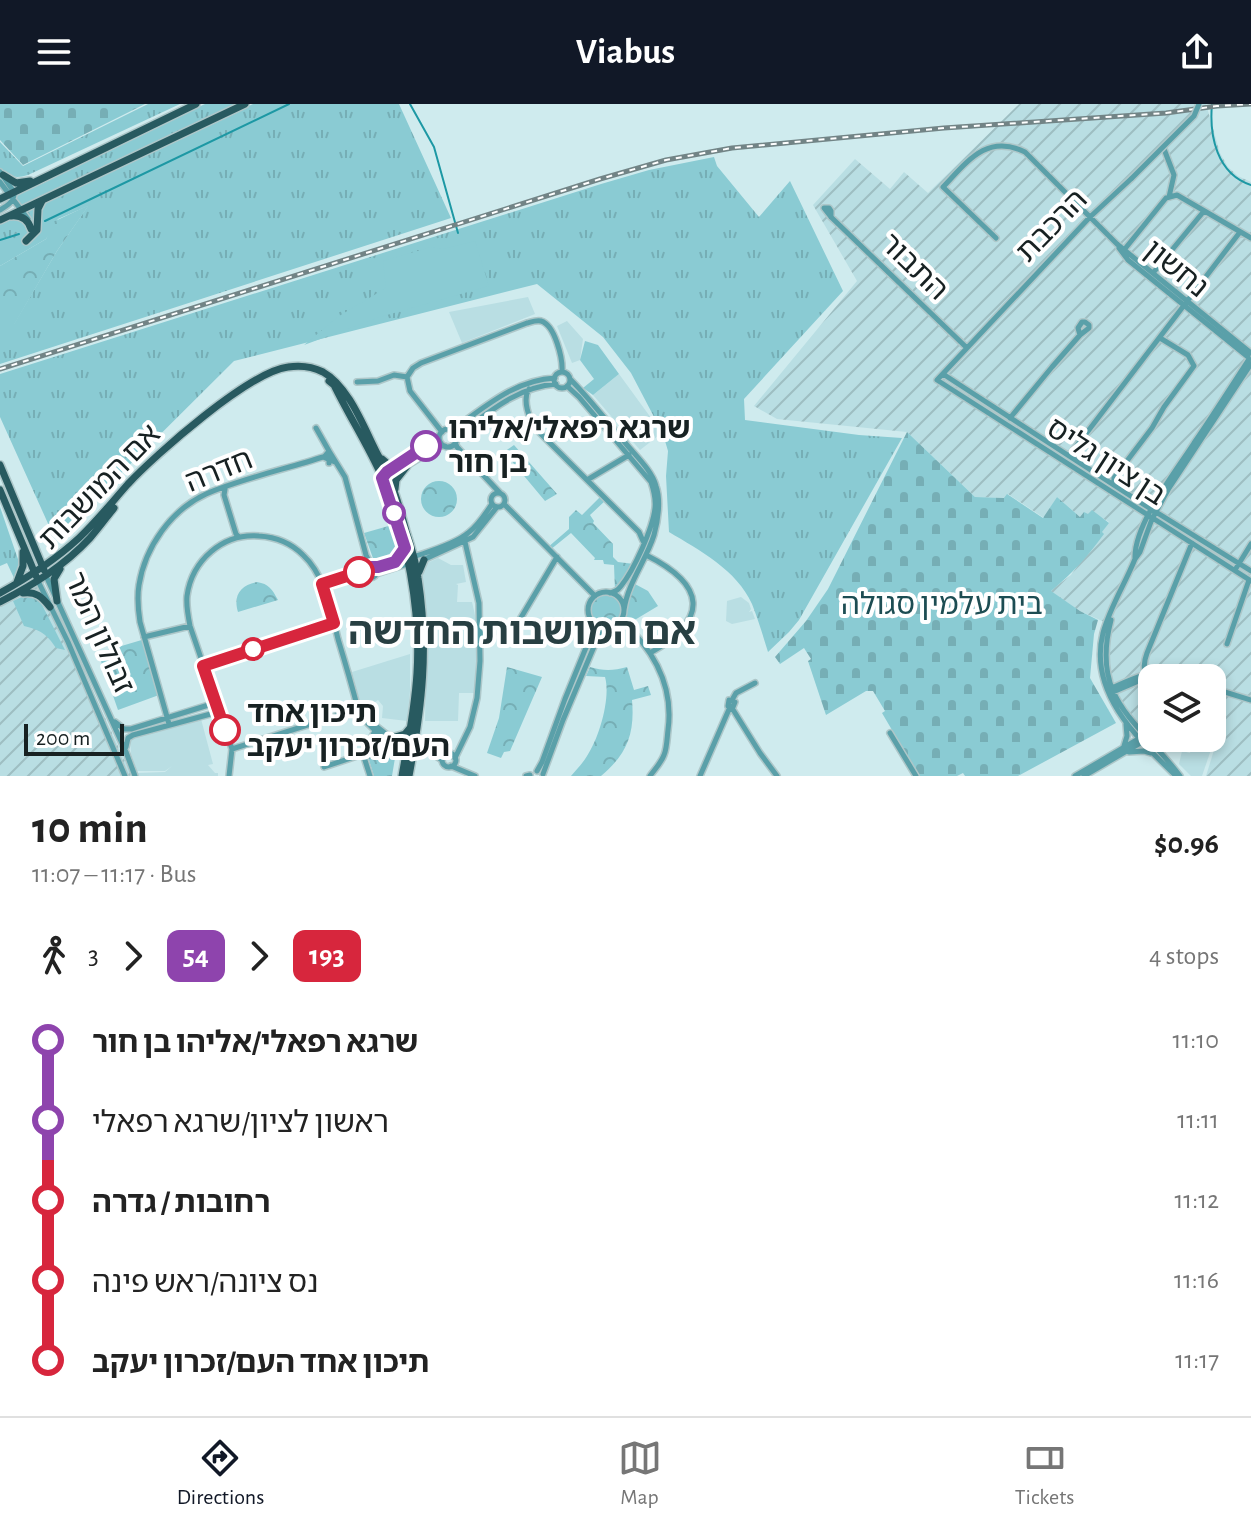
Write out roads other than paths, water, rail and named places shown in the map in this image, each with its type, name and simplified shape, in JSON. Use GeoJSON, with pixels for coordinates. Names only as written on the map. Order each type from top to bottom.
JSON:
{"type":"FeatureCollection","features":[{"type":"Feature","properties":{"kind":"main road"},"geometry":{"type":"LineString","coordinates":[[0,199],[196,104]]}},
{"type":"Feature","properties":{"kind":"main road"},"geometry":{"type":"LineString","coordinates":[[2,216],[245,104]]}},
{"type":"Feature","properties":{"kind":"main road"},"geometry":{"type":"LineString","coordinates":[[1,176],[16,183],[43,177]]}},
{"type":"Feature","properties":{"kind":"main road"},"geometry":{"type":"LineString","coordinates":[[26,241],[37,230],[38,207],[49,196]]}},
{"type":"Feature","properties":{"kind":"main road"},"geometry":{"type":"LineString","coordinates":[[2,216],[22,217],[31,229]]}},
{"type":"Feature","properties":{"kind":"main road"},"geometry":{"type":"LineString","coordinates":[[270,374],[287,367],[304,366],[325,373],[339,384],[379,456],[410,556]]}},
{"type":"Feature","properties":{"kind":"main road"},"geometry":{"type":"LineString","coordinates":[[270,374],[303,369],[323,376],[334,385],[395,491],[415,576],[417,672],[409,776]]}},
{"type":"Feature","properties":{"kind":"main road","name":"אם המושבות"},"geometry":{"type":"LineString","coordinates":[[45,572],[169,445],[241,390],[270,374]]}},
{"type":"Feature","properties":{"kind":"main road","name":"אם המושבות"},"geometry":{"type":"LineString","coordinates":[[0,602],[71,557],[91,537],[135,480],[171,444],[270,374]]}},
{"type":"Feature","properties":{"kind":"main road"},"geometry":{"type":"LineString","coordinates":[[379,456],[389,465],[398,465]]}},
{"type":"Feature","properties":{"kind":"main road","name":"זבולון המר"},"geometry":{"type":"LineString","coordinates":[[0,465],[45,572]]}},
{"type":"Feature","properties":{"kind":"main road"},"geometry":{"type":"LineString","coordinates":[[395,491],[396,480],[407,466]]}},
{"type":"Feature","properties":{"kind":"main road","name":"זבולון המר"},"geometry":{"type":"LineString","coordinates":[[0,490],[36,577]]}},
{"type":"Feature","properties":{"kind":"main road"},"geometry":{"type":"LineString","coordinates":[[16,583],[23,566],[23,550]]}},
{"type":"Feature","properties":{"kind":"main road"},"geometry":{"type":"LineString","coordinates":[[37,551],[47,557],[60,554]]}},
{"type":"Feature","properties":{"kind":"main road"},"geometry":{"type":"LineString","coordinates":[[396,564],[410,556],[424,557],[415,576]]}},
{"type":"Feature","properties":{"kind":"main road"},"geometry":{"type":"LineString","coordinates":[[54,604],[54,579],[71,557]]}},
{"type":"Feature","properties":{"kind":"main road"},"geometry":{"type":"LineString","coordinates":[[396,564],[415,576]]}},
{"type":"Feature","properties":{"kind":"main road","name":"אם המושבות"},"geometry":{"type":"LineString","coordinates":[[0,593],[16,583],[36,577]]}},
{"type":"Feature","properties":{"kind":"main road"},"geometry":{"type":"LineString","coordinates":[[17,593],[33,592],[54,604]]}},
{"type":"Feature","properties":{"kind":"main road"},"geometry":{"type":"LineString","coordinates":[[409,757],[396,739],[414,729]]}},
{"type":"Feature","properties":{"kind":"main road"},"geometry":{"type":"LineString","coordinates":[[402,776],[409,757],[426,747],[414,729]]}},
{"type":"Feature","properties":{"kind":"street","name":"הרכבת"},"geometry":{"type":"LineString","coordinates":[[937,380],[1090,217],[1194,116],[1199,104]]}},
{"type":"Feature","properties":{"kind":"street","name":"נחשון"},"geometry":{"type":"LineString","coordinates":[[996,238],[943,187],[972,157],[1003,144],[1025,152],[1117,244],[1250,358]]}},
{"type":"Feature","properties":{"kind":"street"},"geometry":{"type":"LineString","coordinates":[[1124,250],[1169,197],[1174,175],[1164,149]]}},
{"type":"Feature","properties":{"kind":"street"},"geometry":{"type":"LineString","coordinates":[[1,176],[28,220],[31,229],[26,241]]}},
{"type":"Feature","properties":{"kind":"street"},"geometry":{"type":"LineString","coordinates":[[2,216],[12,195]]}},
{"type":"Feature","properties":{"kind":"street"},"geometry":{"type":"LineString","coordinates":[[1169,197],[1177,195],[1251,238]]}},
{"type":"Feature","properties":{"kind":"street"},"geometry":{"type":"LineString","coordinates":[[1153,273],[1204,211]]}},
{"type":"Feature","properties":{"kind":"street","name":"התבור"},"geometry":{"type":"LineString","coordinates":[[831,217],[967,348]]}},
{"type":"Feature","properties":{"kind":"street"},"geometry":{"type":"LineString","coordinates":[[1069,456],[1240,232]]}},
{"type":"Feature","properties":{"kind":"street","name":"נחשון"},"geometry":{"type":"LineString","coordinates":[[1117,244],[1125,257],[1186,302]]}},
{"type":"Feature","properties":{"kind":"street"},"geometry":{"type":"LineString","coordinates":[[555,381],[530,382],[503,394],[452,440],[441,443],[440,434],[410,391],[407,377],[421,363],[536,321],[545,323],[551,330],[562,359],[562,372]]}},
{"type":"Feature","properties":{"kind":"street"},"geometry":{"type":"LineString","coordinates":[[1010,418],[1080,335]]}},
{"type":"Feature","properties":{"kind":"street"},"geometry":{"type":"LineString","coordinates":[[1115,486],[1114,478],[1194,366],[1188,355],[1160,338]]}},
{"type":"Feature","properties":{"kind":"street"},"geometry":{"type":"LineString","coordinates":[[1135,559],[1135,551],[1154,508],[1250,358]]}},
{"type":"Feature","properties":{"kind":"street"},"geometry":{"type":"LineString","coordinates":[[541,774],[601,630],[621,620],[628,588],[655,530],[658,497],[651,475],[568,375],[562,372]]}},
{"type":"Feature","properties":{"kind":"street"},"geometry":{"type":"LineString","coordinates":[[555,381],[557,374],[562,372]]}},
{"type":"Feature","properties":{"kind":"street","name":"בן ציון גליס"},"geometry":{"type":"LineString","coordinates":[[943,374],[1251,571]]}},
{"type":"Feature","properties":{"kind":"street"},"geometry":{"type":"LineString","coordinates":[[357,382],[378,381],[394,375],[407,377]]}},
{"type":"Feature","properties":{"kind":"street"},"geometry":{"type":"LineString","coordinates":[[567,386],[570,379]]}},
{"type":"Feature","properties":{"kind":"street","name":"בן ציון גליס"},"geometry":{"type":"LineString","coordinates":[[937,380],[1250,580]]}},
{"type":"Feature","properties":{"kind":"street"},"geometry":{"type":"LineString","coordinates":[[555,381],[560,387],[567,386]]}},
{"type":"Feature","properties":{"kind":"street"},"geometry":{"type":"LineString","coordinates":[[387,476],[452,440],[515,395],[555,381]]}},
{"type":"Feature","properties":{"kind":"street"},"geometry":{"type":"LineString","coordinates":[[567,386],[651,482],[655,506],[643,545]]}},
{"type":"Feature","properties":{"kind":"street"},"geometry":{"type":"LineString","coordinates":[[529,389],[526,400],[532,424],[643,539],[643,554],[620,587],[610,593],[600,593],[591,601],[588,612],[594,623],[607,628]]}},
{"type":"Feature","properties":{"kind":"street"},"geometry":{"type":"LineString","coordinates":[[515,395],[526,400]]}},
{"type":"Feature","properties":{"kind":"street"},"geometry":{"type":"LineString","coordinates":[[316,428],[329,458],[344,475],[371,570]]}},
{"type":"Feature","properties":{"kind":"street"},"geometry":{"type":"LineString","coordinates":[[387,476],[446,429],[452,440],[498,493],[505,497],[504,504]]}},
{"type":"Feature","properties":{"kind":"street"},"geometry":{"type":"LineString","coordinates":[[587,480],[629,455]]}},
{"type":"Feature","properties":{"kind":"street","name":"חדרה"},"geometry":{"type":"LineString","coordinates":[[168,721],[140,622],[138,587],[159,535],[175,516],[217,490],[225,491],[329,458]]}},
{"type":"Feature","properties":{"kind":"street"},"geometry":{"type":"LineString","coordinates":[[225,491],[236,536]]}},
{"type":"Feature","properties":{"kind":"street"},"geometry":{"type":"LineString","coordinates":[[494,506],[491,497],[498,493]]}},
{"type":"Feature","properties":{"kind":"street"},"geometry":{"type":"LineString","coordinates":[[424,557],[469,533],[494,506],[504,504]]}},
{"type":"Feature","properties":{"kind":"street"},"geometry":{"type":"LineString","coordinates":[[504,504],[595,596]]}},
{"type":"Feature","properties":{"kind":"street"},"geometry":{"type":"LineString","coordinates":[[322,584],[396,564],[410,556],[424,557],[465,542],[473,537],[494,506]]}},
{"type":"Feature","properties":{"kind":"street"},"geometry":{"type":"LineString","coordinates":[[1138,735],[1126,723],[1111,691],[1101,665],[1101,644],[1106,623],[1140,552],[1150,518]]}},
{"type":"Feature","properties":{"kind":"street"},"geometry":{"type":"LineString","coordinates":[[1146,535],[1150,529],[1164,525]]}},
{"type":"Feature","properties":{"kind":"street"},"geometry":{"type":"LineString","coordinates":[[639,532],[649,532]]}},
{"type":"Feature","properties":{"kind":"street"},"geometry":{"type":"LineString","coordinates":[[229,776],[232,749],[186,609],[189,585],[196,571],[212,550],[236,536],[261,536],[283,541],[304,555],[322,584],[358,709],[365,720],[376,730],[396,739],[426,747],[473,776]]}},
{"type":"Feature","properties":{"kind":"street"},"geometry":{"type":"LineString","coordinates":[[449,759],[470,727],[477,698],[479,603],[465,542]]}},
{"type":"Feature","properties":{"kind":"street"},"geometry":{"type":"LineString","coordinates":[[1144,664],[1192,543]]}},
{"type":"Feature","properties":{"kind":"street"},"geometry":{"type":"LineString","coordinates":[[1235,570],[1251,544]]}},
{"type":"Feature","properties":{"kind":"street"},"geometry":{"type":"LineString","coordinates":[[643,554],[665,565],[684,581],[692,599],[687,625],[650,653]]}},
{"type":"Feature","properties":{"kind":"street"},"geometry":{"type":"LineString","coordinates":[[480,634],[507,632],[516,626],[557,557]]}},
{"type":"Feature","properties":{"kind":"street"},"geometry":{"type":"LineString","coordinates":[[327,598],[330,587],[371,570]]}},
{"type":"Feature","properties":{"kind":"street","name":"זבולון המר"},"geometry":{"type":"LineString","coordinates":[[45,572],[68,642],[125,776]]}},
{"type":"Feature","properties":{"kind":"street"},"geometry":{"type":"LineString","coordinates":[[317,574],[334,580]]}},
{"type":"Feature","properties":{"kind":"street","name":"זבולון המר"},"geometry":{"type":"LineString","coordinates":[[36,577],[54,604],[110,715],[135,776]]}},
{"type":"Feature","properties":{"kind":"street"},"geometry":{"type":"LineString","coordinates":[[1227,644],[1250,580]]}},
{"type":"Feature","properties":{"kind":"street"},"geometry":{"type":"LineString","coordinates":[[610,593],[621,600],[624,610]]}},
{"type":"Feature","properties":{"kind":"street"},"geometry":{"type":"LineString","coordinates":[[1115,604],[1106,640],[1108,675],[1111,691],[1138,733]]}},
{"type":"Feature","properties":{"kind":"street"},"geometry":{"type":"LineString","coordinates":[[621,620],[639,637],[660,669],[669,705],[665,753],[650,776]]}},
{"type":"Feature","properties":{"kind":"street"},"geometry":{"type":"LineString","coordinates":[[203,666],[334,623]]}},
{"type":"Feature","properties":{"kind":"street"},"geometry":{"type":"LineString","coordinates":[[541,774],[542,762],[594,623]]}},
{"type":"Feature","properties":{"kind":"street"},"geometry":{"type":"LineString","coordinates":[[144,637],[190,626]]}},
{"type":"Feature","properties":{"kind":"street"},"geometry":{"type":"LineString","coordinates":[[1108,675],[1115,682],[1125,682]]}},
{"type":"Feature","properties":{"kind":"street"},"geometry":{"type":"LineString","coordinates":[[1111,691],[1138,677]]}},
{"type":"Feature","properties":{"kind":"street"},"geometry":{"type":"LineString","coordinates":[[1111,691],[1138,678]]}},
{"type":"Feature","properties":{"kind":"street"},"geometry":{"type":"LineString","coordinates":[[700,776],[735,703],[732,700],[736,693],[755,683]]}},
{"type":"Feature","properties":{"kind":"street"},"geometry":{"type":"LineString","coordinates":[[1226,691],[1251,700]]}},
{"type":"Feature","properties":{"kind":"street"},"geometry":{"type":"LineString","coordinates":[[126,752],[130,736],[215,703]]}},
{"type":"Feature","properties":{"kind":"street"},"geometry":{"type":"LineString","coordinates":[[731,708],[777,776]]}},
{"type":"Feature","properties":{"kind":"street"},"geometry":{"type":"LineString","coordinates":[[232,749],[358,709]]}},
{"type":"Feature","properties":{"kind":"street"},"geometry":{"type":"LineString","coordinates":[[110,715],[128,730],[218,712]]}},
{"type":"Feature","properties":{"kind":"street"},"geometry":{"type":"LineString","coordinates":[[1123,751],[1126,723]]}},
{"type":"Feature","properties":{"kind":"street"},"geometry":{"type":"LineString","coordinates":[[324,767],[363,754],[376,730]]}},
{"type":"Feature","properties":{"kind":"street"},"geometry":{"type":"LineString","coordinates":[[890,733],[916,776]]}},
{"type":"Feature","properties":{"kind":"street"},"geometry":{"type":"LineString","coordinates":[[1084,776],[1138,742]]}},
{"type":"Feature","properties":{"kind":"street"},"geometry":{"type":"LineString","coordinates":[[1075,776],[1123,751],[1144,751],[1154,754],[1178,776]]}},
{"type":"Feature","properties":{"kind":"street"},"geometry":{"type":"LineString","coordinates":[[1157,752],[1170,763],[1178,776]]}},
{"type":"Feature","properties":{"kind":"street"},"geometry":{"type":"LineString","coordinates":[[363,754],[370,776]]}},
{"type":"Feature","properties":{"kind":"street"},"geometry":{"type":"LineString","coordinates":[[528,776],[541,774]]}},
{"type":"Feature","properties":{"kind":"waterway"},"geometry":{"type":"LineString","coordinates":[[45,221],[289,104]]}},
{"type":"Feature","properties":{"kind":"waterway"},"geometry":{"type":"LineString","coordinates":[[410,104],[434,147],[458,233]]}},
{"type":"Feature","properties":{"kind":"waterway"},"geometry":{"type":"LineString","coordinates":[[1212,104],[1214,141],[1223,163],[1239,180],[1251,185]]}},
{"type":"Feature","properties":{"kind":"waterway"},"geometry":{"type":"LineString","coordinates":[[0,240],[19,234]]}},
{"type":"Feature","properties":{"kind":"railway"},"geometry":{"type":"LineString","coordinates":[[0,369],[666,160],[732,148],[1251,104]]}},
{"type":"Feature","properties":{"kind":"place","name":"שרגא רפאלי/אליהו בן חור"},"geometry":{"type":"Point","coordinates":[426,446]}},
{"type":"Feature","properties":{"kind":"place","name":"תיכון אחד העם/זכרון יעקב"},"geometry":{"type":"Point","coordinates":[225,730]}},
{"type":"Feature","properties":{"kind":"district","name":"אם המושבות החדשה"},"geometry":{"type":"Point","coordinates":[522,633]}},
{"type":"Feature","properties":{"kind":"park label","name":"בית עלמין סגולה"},"geometry":{"type":"Point","coordinates":[942,605]}}]}
